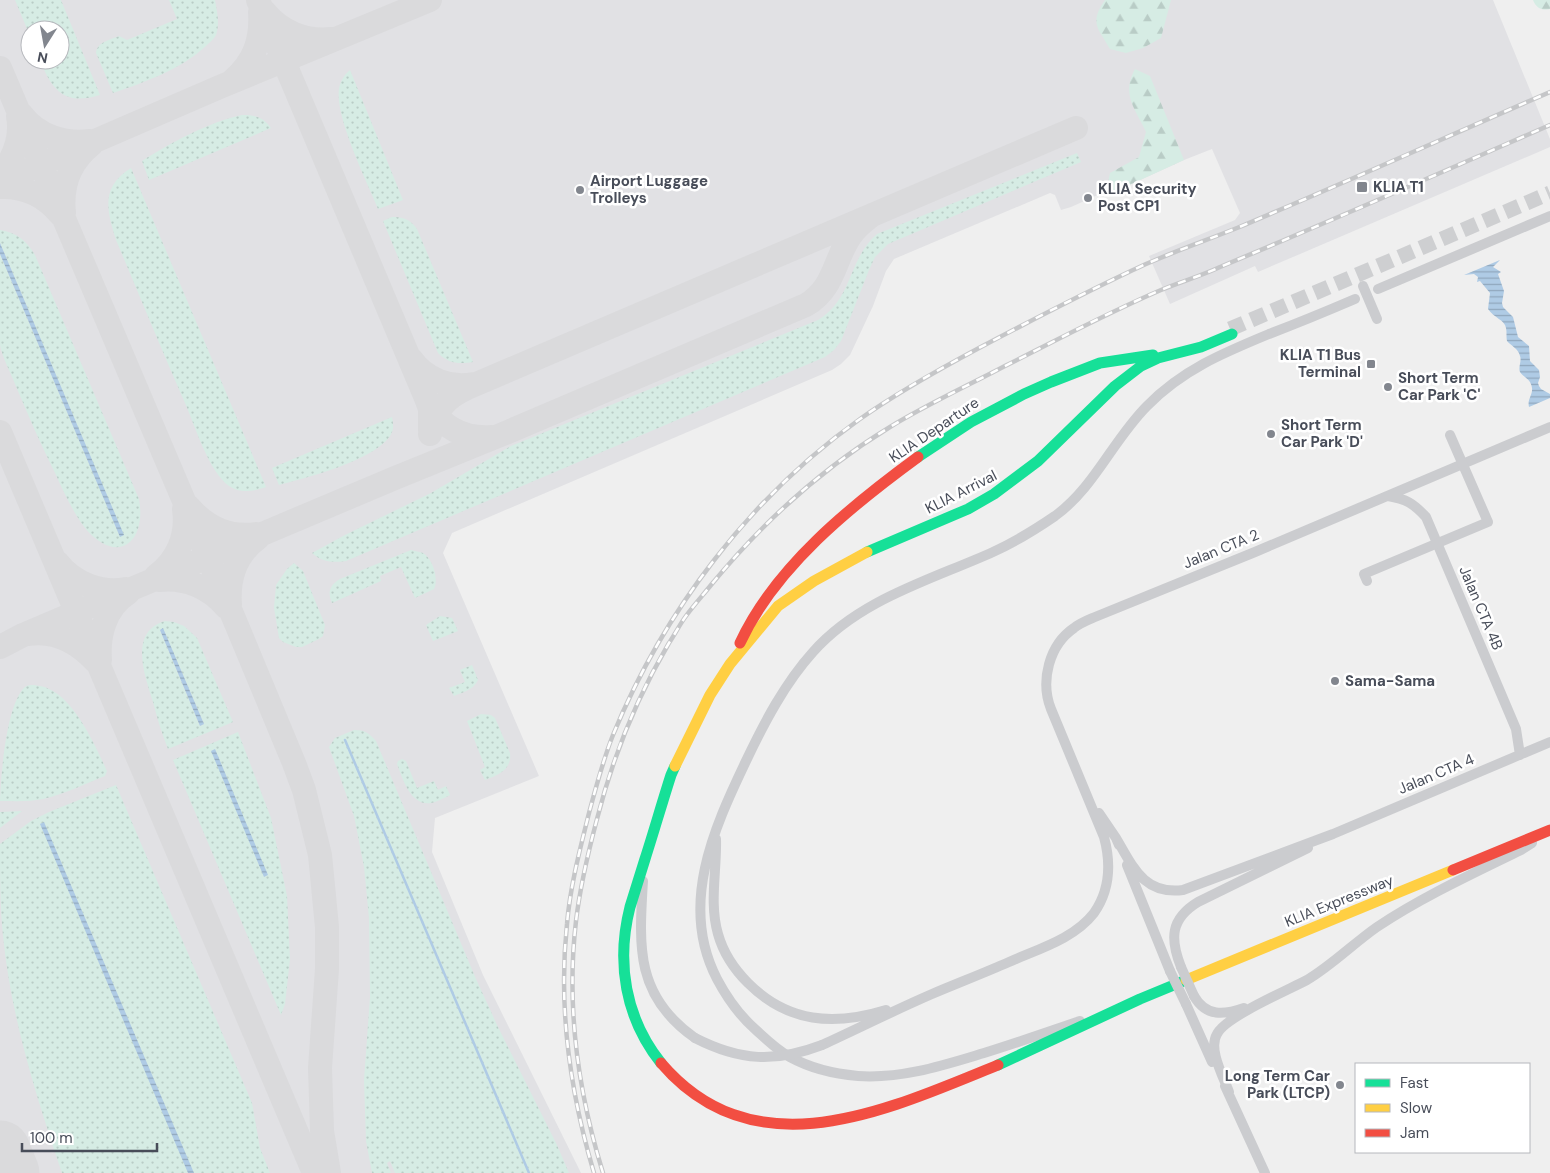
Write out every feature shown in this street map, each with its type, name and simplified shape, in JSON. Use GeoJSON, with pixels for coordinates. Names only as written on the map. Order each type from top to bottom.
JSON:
{"type":"FeatureCollection","features":[{"type":"Feature","properties":{"kind":"main road","name":"KLIA Departure"},"geometry":{"type":"LineString","coordinates":[[730,664],[761,605],[808,550],[882,484],[963,427],[1018,396],[1095,364],[1157,355],[1231,331]]}},
{"type":"Feature","properties":{"kind":"main road","name":"KLIA Arrival"},"geometry":{"type":"LineString","coordinates":[[730,664],[778,606],[814,581],[865,553],[968,509],[994,494],[1038,461],[1115,386],[1140,366],[1158,358],[1201,347],[1231,331]]}},
{"type":"Feature","properties":{"kind":"main road","name":"KLIA Expressway"},"geometry":{"type":"LineString","coordinates":[[730,664],[710,694],[671,775],[630,908],[624,968],[627,995],[638,1026],[651,1050],[677,1081],[691,1093],[729,1115],[772,1127],[816,1127],[872,1114],[908,1102],[1046,1044],[1139,999],[1550,831]]}},
{"type":"Feature","properties":{"kind":"street"},"geometry":{"type":"LineString","coordinates":[[1378,289],[1550,216]]}},
{"type":"Feature","properties":{"kind":"street"},"geometry":{"type":"LineString","coordinates":[[1363,286],[1377,319]]}},
{"type":"Feature","properties":{"kind":"street"},"geometry":{"type":"LineString","coordinates":[[1139,999],[998,1048],[942,1066],[914,1072],[860,1076],[839,1073],[803,1062],[776,1048],[739,1013],[722,988],[707,957],[701,928],[701,895],[706,859],[732,790],[782,695],[812,653],[836,631],[860,613],[886,599],[911,586],[1015,541],[1057,515],[1080,493],[1133,420],[1162,393],[1193,369],[1222,354],[1355,299]]}},
{"type":"Feature","properties":{"kind":"street","name":"Jalan CTA 2"},"geometry":{"type":"LineString","coordinates":[[1087,796],[1051,709],[1047,694],[1047,672],[1053,653],[1058,644],[1073,628],[1095,616],[1247,555],[1550,427]]}},
{"type":"Feature","properties":{"kind":"street"},"geometry":{"type":"LineString","coordinates":[[1367,581],[1364,574],[1488,522],[1450,435]]}},
{"type":"Feature","properties":{"kind":"street","name":"Jalan CTA 4B"},"geometry":{"type":"LineString","coordinates":[[1388,496],[1403,499],[1415,505],[1426,517],[1516,729],[1520,755]]}},
{"type":"Feature","properties":{"kind":"street","name":"Jalan CTA 4"},"geometry":{"type":"LineString","coordinates":[[1333,834],[1550,742]]}},
{"type":"Feature","properties":{"kind":"street"},"geometry":{"type":"LineString","coordinates":[[1087,796],[1142,878],[1157,888],[1174,891],[1183,890],[1333,834]]}},
{"type":"Feature","properties":{"kind":"street"},"geometry":{"type":"LineString","coordinates":[[645,856],[641,939],[646,976],[650,987],[664,1010],[695,1038],[722,1050],[738,1055],[756,1057],[790,1055],[822,1045],[930,995],[1053,943],[1076,930],[1094,913],[1108,878],[1108,852],[1104,837],[1087,796]]}},
{"type":"Feature","properties":{"kind":"street"},"geometry":{"type":"LineString","coordinates":[[1265,1173],[1229,1092],[1214,1052],[1215,1037],[1222,1026],[1309,979],[1377,928],[1419,901],[1521,850],[1550,831]]}},
{"type":"Feature","properties":{"kind":"street"},"geometry":{"type":"LineString","coordinates":[[716,833],[713,884],[715,920],[718,935],[730,960],[741,976],[768,1000],[786,1010],[805,1016],[836,1020],[876,1013],[930,995]]}},
{"type":"Feature","properties":{"kind":"street"},"geometry":{"type":"LineString","coordinates":[[1269,999],[1238,1010],[1220,1013],[1208,1011],[1197,1002],[1174,947],[1178,920],[1188,908],[1198,902],[1296,855],[1333,834]]}},
{"type":"Feature","properties":{"kind":"street"},"geometry":{"type":"LineString","coordinates":[[1116,838],[1170,971],[1210,1057],[1229,1092]]}},
{"type":"Feature","properties":{"kind":"shaded area"},"geometry":{"type":"Polygon","coordinates":[[[0,0],[1493,0],[1550,139],[1550,147],[1258,272],[1255,266],[1170,304],[1149,256],[1235,220],[1240,213],[1212,149],[1114,192],[1111,189],[1061,210],[1055,195],[1050,193],[894,259],[886,271],[873,306],[850,355],[832,370],[452,533],[443,553],[539,776],[435,818],[432,852],[483,975],[581,1173],[0,1173],[0,0]]]}},
{"type":"Feature","properties":{"kind":"green space"},"geometry":{"type":"Polygon","coordinates":[[[15,0],[61,0],[69,20],[23,20],[15,0]]]}},
{"type":"Feature","properties":{"kind":"green space"},"geometry":{"type":"Polygon","coordinates":[[[169,0],[215,0],[218,22],[215,36],[206,46],[174,69],[113,93],[96,53],[97,49],[104,42],[119,36],[127,40],[177,19],[169,0]]]}},
{"type":"Feature","properties":{"kind":"green space"},"geometry":{"type":"Polygon","coordinates":[[[1105,0],[1171,0],[1161,38],[1143,48],[1126,53],[1110,49],[1099,30],[1096,20],[1097,14],[1105,0]]]}},
{"type":"Feature","properties":{"kind":"green space"},"geometry":{"type":"Polygon","coordinates":[[[1533,0],[1550,0],[1550,9],[1544,10],[1540,8],[1533,0]]]}},
{"type":"Feature","properties":{"kind":"green space"},"geometry":{"type":"Polygon","coordinates":[[[70,22],[100,95],[78,99],[69,97],[55,88],[45,71],[70,70],[70,22]]]}},
{"type":"Feature","properties":{"kind":"green space"},"geometry":{"type":"Polygon","coordinates":[[[1135,69],[1150,76],[1184,160],[1114,192],[1108,182],[1110,173],[1139,157],[1146,132],[1129,94],[1129,86],[1135,69]]]}},
{"type":"Feature","properties":{"kind":"green space"},"geometry":{"type":"Polygon","coordinates":[[[350,70],[403,200],[378,209],[353,149],[342,116],[339,89],[340,84],[350,70]]]}},
{"type":"Feature","properties":{"kind":"green space"},"geometry":{"type":"Polygon","coordinates":[[[242,115],[258,117],[271,128],[149,180],[142,161],[190,134],[229,118],[242,115]]]}},
{"type":"Feature","properties":{"kind":"green space"},"geometry":{"type":"Polygon","coordinates":[[[1077,153],[1081,162],[888,244],[875,257],[841,341],[825,357],[346,561],[328,561],[312,553],[431,493],[511,446],[818,320],[838,301],[860,255],[877,234],[1077,153]]]}},
{"type":"Feature","properties":{"kind":"green space"},"geometry":{"type":"Polygon","coordinates":[[[131,168],[266,487],[252,491],[243,491],[229,486],[215,470],[198,436],[116,240],[110,219],[108,200],[110,191],[121,175],[131,168]]]}},
{"type":"Feature","properties":{"kind":"green space"},"geometry":{"type":"Polygon","coordinates":[[[392,217],[406,219],[417,229],[473,362],[454,362],[438,353],[383,221],[392,217]]]}},
{"type":"Feature","properties":{"kind":"green space"},"geometry":{"type":"Polygon","coordinates":[[[0,230],[20,238],[35,255],[139,499],[140,514],[138,527],[134,538],[127,544],[118,547],[108,546],[97,539],[81,522],[69,502],[45,452],[5,360],[0,345],[0,254],[120,536],[123,535],[0,243],[0,230]]]}},
{"type":"Feature","properties":{"kind":"green space"},"geometry":{"type":"Polygon","coordinates":[[[392,417],[392,432],[385,442],[374,451],[342,466],[279,485],[272,468],[392,417]]]}},
{"type":"Feature","properties":{"kind":"green space"},"geometry":{"type":"Polygon","coordinates":[[[411,550],[423,553],[430,560],[436,580],[434,589],[415,598],[401,567],[380,576],[381,581],[332,603],[330,589],[340,579],[411,550]]]}},
{"type":"Feature","properties":{"kind":"green space"},"geometry":{"type":"Polygon","coordinates":[[[294,563],[303,571],[325,625],[323,636],[302,647],[296,647],[283,642],[279,638],[274,608],[276,585],[287,569],[294,563]]]}},
{"type":"Feature","properties":{"kind":"green space"},"geometry":{"type":"Polygon","coordinates":[[[440,616],[452,618],[458,631],[433,641],[426,625],[440,616]]]}},
{"type":"Feature","properties":{"kind":"green space"},"geometry":{"type":"Polygon","coordinates":[[[165,621],[174,622],[184,626],[197,638],[233,722],[168,749],[146,680],[142,656],[146,635],[154,627],[165,621]],[[163,629],[160,630],[200,726],[204,724],[163,629]]]}},
{"type":"Feature","properties":{"kind":"green space"},"geometry":{"type":"Polygon","coordinates":[[[472,665],[478,680],[465,692],[454,696],[449,688],[465,682],[460,670],[472,665]]]}},
{"type":"Feature","properties":{"kind":"green space"},"geometry":{"type":"Polygon","coordinates":[[[34,685],[49,689],[59,695],[76,713],[107,771],[105,776],[51,797],[32,801],[0,801],[5,742],[12,711],[23,689],[34,685]]]}},
{"type":"Feature","properties":{"kind":"green space"},"geometry":{"type":"Polygon","coordinates":[[[481,714],[491,715],[495,718],[510,753],[509,764],[506,768],[499,774],[485,780],[480,770],[485,767],[467,721],[481,714]]]}},
{"type":"Feature","properties":{"kind":"green space"},"geometry":{"type":"Polygon","coordinates":[[[354,730],[366,732],[376,741],[476,979],[569,1173],[395,1173],[390,1161],[387,1163],[391,1173],[372,1173],[366,1141],[364,1080],[370,997],[369,918],[364,867],[354,816],[329,747],[335,738],[354,730]]]}},
{"type":"Feature","properties":{"kind":"green space"},"geometry":{"type":"Polygon","coordinates":[[[238,732],[271,818],[287,896],[290,959],[285,1004],[281,1015],[173,760],[238,732]]]}},
{"type":"Feature","properties":{"kind":"green space"},"geometry":{"type":"Polygon","coordinates":[[[402,759],[406,761],[417,788],[434,781],[438,790],[446,786],[450,795],[431,803],[424,803],[418,800],[408,790],[397,764],[402,759]]]}},
{"type":"Feature","properties":{"kind":"green space"},"geometry":{"type":"Polygon","coordinates":[[[116,785],[252,1103],[260,1148],[270,1173],[62,1173],[34,1086],[12,996],[2,924],[0,844],[31,821],[116,785]]]}},
{"type":"Feature","properties":{"kind":"green space"},"geometry":{"type":"Polygon","coordinates":[[[22,811],[0,828],[0,812],[22,811]]]}},
{"type":"Feature","properties":{"kind":"water"},"geometry":{"type":"Polygon","coordinates":[[[0,243],[124,535],[120,537],[0,254],[0,243]]]}},
{"type":"Feature","properties":{"kind":"water"},"geometry":{"type":"Polygon","coordinates":[[[1500,260],[1493,267],[1501,272],[1498,274],[1504,291],[1503,307],[1513,317],[1518,337],[1529,346],[1530,361],[1539,370],[1539,386],[1550,394],[1550,398],[1529,407],[1531,385],[1520,372],[1520,356],[1516,349],[1507,341],[1505,325],[1488,309],[1490,293],[1480,281],[1477,282],[1478,277],[1474,274],[1464,275],[1500,260]]]}},
{"type":"Feature","properties":{"kind":"water"},"geometry":{"type":"Polygon","coordinates":[[[163,628],[204,724],[200,726],[160,630],[163,628]]]}},
{"type":"Feature","properties":{"kind":"water"},"geometry":{"type":"Polygon","coordinates":[[[215,749],[268,875],[264,877],[211,751],[215,749]]]}},
{"type":"Feature","properties":{"kind":"water"},"geometry":{"type":"Polygon","coordinates":[[[44,822],[194,1173],[188,1173],[40,824],[44,822]]]}},
{"type":"Feature","properties":{"kind":"waterway"},"geometry":{"type":"LineString","coordinates":[[345,740],[529,1173]]}},
{"type":"Feature","properties":{"kind":"taxiway"},"geometry":{"type":"LineString","coordinates":[[258,0],[426,398],[430,409],[430,430]]}},
{"type":"Feature","properties":{"kind":"taxiway"},"geometry":{"type":"LineString","coordinates":[[0,182],[222,86],[430,0]]}},
{"type":"Feature","properties":{"kind":"taxiway"},"geometry":{"type":"LineString","coordinates":[[264,11],[278,25],[295,34],[313,39],[332,39]]}},
{"type":"Feature","properties":{"kind":"taxiway"},"geometry":{"type":"LineString","coordinates":[[233,80],[246,66],[255,50],[260,32],[260,12]]}},
{"type":"Feature","properties":{"kind":"taxiway"},"geometry":{"type":"LineString","coordinates":[[0,68],[235,621],[304,790],[320,855],[327,927],[327,969],[320,1068],[322,1131],[329,1173]]}},
{"type":"Feature","properties":{"kind":"taxiway"},"geometry":{"type":"LineString","coordinates":[[22,115],[36,128],[52,137],[61,140],[90,141]]}},
{"type":"Feature","properties":{"kind":"taxiway"},"geometry":{"type":"LineString","coordinates":[[0,175],[16,147],[19,132],[18,116]]}},
{"type":"Feature","properties":{"kind":"taxiway"},"geometry":{"type":"LineString","coordinates":[[430,434],[442,406],[452,396],[467,388],[1076,128]]}},
{"type":"Feature","properties":{"kind":"taxiway"},"geometry":{"type":"LineString","coordinates":[[64,213],[64,193],[68,175],[78,159],[91,145]]}},
{"type":"Feature","properties":{"kind":"taxiway"},"geometry":{"type":"LineString","coordinates":[[0,187],[17,188],[33,193],[48,202],[60,214]]}},
{"type":"Feature","properties":{"kind":"taxiway"},"geometry":{"type":"LineString","coordinates":[[0,647],[77,612],[806,305],[823,290],[851,235],[871,216]]}},
{"type":"Feature","properties":{"kind":"taxiway"},"geometry":{"type":"LineString","coordinates":[[411,359],[423,372],[439,381],[456,385],[474,384]]}},
{"type":"Feature","properties":{"kind":"taxiway"},"geometry":{"type":"LineString","coordinates":[[429,404],[440,420],[447,426],[463,434],[492,437]]}},
{"type":"Feature","properties":{"kind":"taxiway"},"geometry":{"type":"LineString","coordinates":[[0,432],[314,1173]]}},
{"type":"Feature","properties":{"kind":"taxiway"},"geometry":{"type":"LineString","coordinates":[[189,507],[203,521],[219,530],[246,535],[256,534]]}},
{"type":"Feature","properties":{"kind":"taxiway"},"geometry":{"type":"LineString","coordinates":[[156,576],[170,563],[179,547],[184,529],[184,509]]}},
{"type":"Feature","properties":{"kind":"taxiway"},"geometry":{"type":"LineString","coordinates":[[230,605],[230,586],[235,568],[250,544],[258,538]]}},
{"type":"Feature","properties":{"kind":"taxiway"},"geometry":{"type":"LineString","coordinates":[[58,563],[72,576],[89,585],[107,590],[126,589]]}},
{"type":"Feature","properties":{"kind":"taxiway"},"geometry":{"type":"LineString","coordinates":[[159,580],[178,580],[196,585],[212,594],[226,607]]}},
{"type":"Feature","properties":{"kind":"taxiway"},"geometry":{"type":"LineString","coordinates":[[100,660],[100,641],[105,623],[114,606],[128,593]]}},
{"type":"Feature","properties":{"kind":"taxiway"},"geometry":{"type":"LineString","coordinates":[[29,634],[48,634],[65,639],[74,643],[95,661]]}},
{"type":"Feature","properties":{"kind":"runway"},"geometry":{"type":"LineString","coordinates":[[0,1151],[9,1173]]}},
{"type":"Feature","properties":{"kind":"tunnel"},"geometry":{"type":"LineString","coordinates":[[1230,329],[1550,193]]}},
{"type":"Feature","properties":{"kind":"railway"},"geometry":{"type":"LineString","coordinates":[[594,1173],[578,1112],[565,1018],[564,987],[567,924],[570,896],[579,854],[606,754],[634,689],[658,644],[685,601],[714,560],[747,521],[782,484],[820,450],[860,419],[904,390],[979,348],[1083,294],[1146,264],[1237,228],[1550,92]]}},
{"type":"Feature","properties":{"kind":"railway"},"geometry":{"type":"LineString","coordinates":[[603,1173],[594,1142],[581,1080],[576,1048],[572,985],[576,921],[585,870],[610,773],[646,685],[684,619],[731,562],[772,519],[816,479],[865,443],[932,404],[1081,327],[1141,299],[1303,232],[1550,125]]}},
{"type":"Feature","properties":{"kind":"traffic: fast"},"geometry":{"type":"LineString","coordinates":[[867,552],[968,509],[994,494],[1038,461],[1115,386],[1141,366],[1158,358],[1201,347],[1232,334]]}},
{"type":"Feature","properties":{"kind":"traffic: fast"},"geometry":{"type":"LineString","coordinates":[[918,457],[971,422],[1051,382],[1100,363],[1153,355]]}},
{"type":"Feature","properties":{"kind":"traffic: fast"},"geometry":{"type":"LineString","coordinates":[[661,1063],[649,1046],[632,1008],[624,969],[624,948],[630,907],[675,766]]}},
{"type":"Feature","properties":{"kind":"traffic: fast"},"geometry":{"type":"LineString","coordinates":[[998,1065],[1140,999],[1186,980]]}},
{"type":"Feature","properties":{"kind":"traffic: slow"},"geometry":{"type":"LineString","coordinates":[[675,766],[710,695],[730,664],[778,606],[814,581],[867,552]]}},
{"type":"Feature","properties":{"kind":"traffic: slow"},"geometry":{"type":"LineString","coordinates":[[1186,980],[1453,870]]}},
{"type":"Feature","properties":{"kind":"traffic: jam"},"geometry":{"type":"LineString","coordinates":[[740,643],[755,615],[794,564],[841,517],[918,457]]}},
{"type":"Feature","properties":{"kind":"traffic: jam"},"geometry":{"type":"LineString","coordinates":[[1453,870],[1550,830]]}},
{"type":"Feature","properties":{"kind":"traffic: jam"},"geometry":{"type":"LineString","coordinates":[[661,1063],[698,1097],[738,1116],[780,1124],[823,1122],[867,1113],[912,1099],[998,1065]]}},
{"type":"Feature","properties":{"kind":"place","name":"KLIA T1"},"geometry":{"type":"Point","coordinates":[1362,187]}},
{"type":"Feature","properties":{"kind":"place","name":"Airport Luggage Trolleys"},"geometry":{"type":"Point","coordinates":[580,190]}},
{"type":"Feature","properties":{"kind":"place","name":"KLIA Security Post CP1"},"geometry":{"type":"Point","coordinates":[1088,198]}},
{"type":"Feature","properties":{"kind":"place","name":"KLIA T1 Bus Terminal"},"geometry":{"type":"Point","coordinates":[1371,364]}},
{"type":"Feature","properties":{"kind":"place","name":"Short Term Car Park 'C'"},"geometry":{"type":"Point","coordinates":[1388,387]}},
{"type":"Feature","properties":{"kind":"place","name":"Short Term Car Park 'D'"},"geometry":{"type":"Point","coordinates":[1271,434]}},
{"type":"Feature","properties":{"kind":"place","name":"Sama-Sama"},"geometry":{"type":"Point","coordinates":[1335,681]}},
{"type":"Feature","properties":{"kind":"place","name":"Long Term Car Park (LTCP)"},"geometry":{"type":"Point","coordinates":[1340,1085]}}]}
